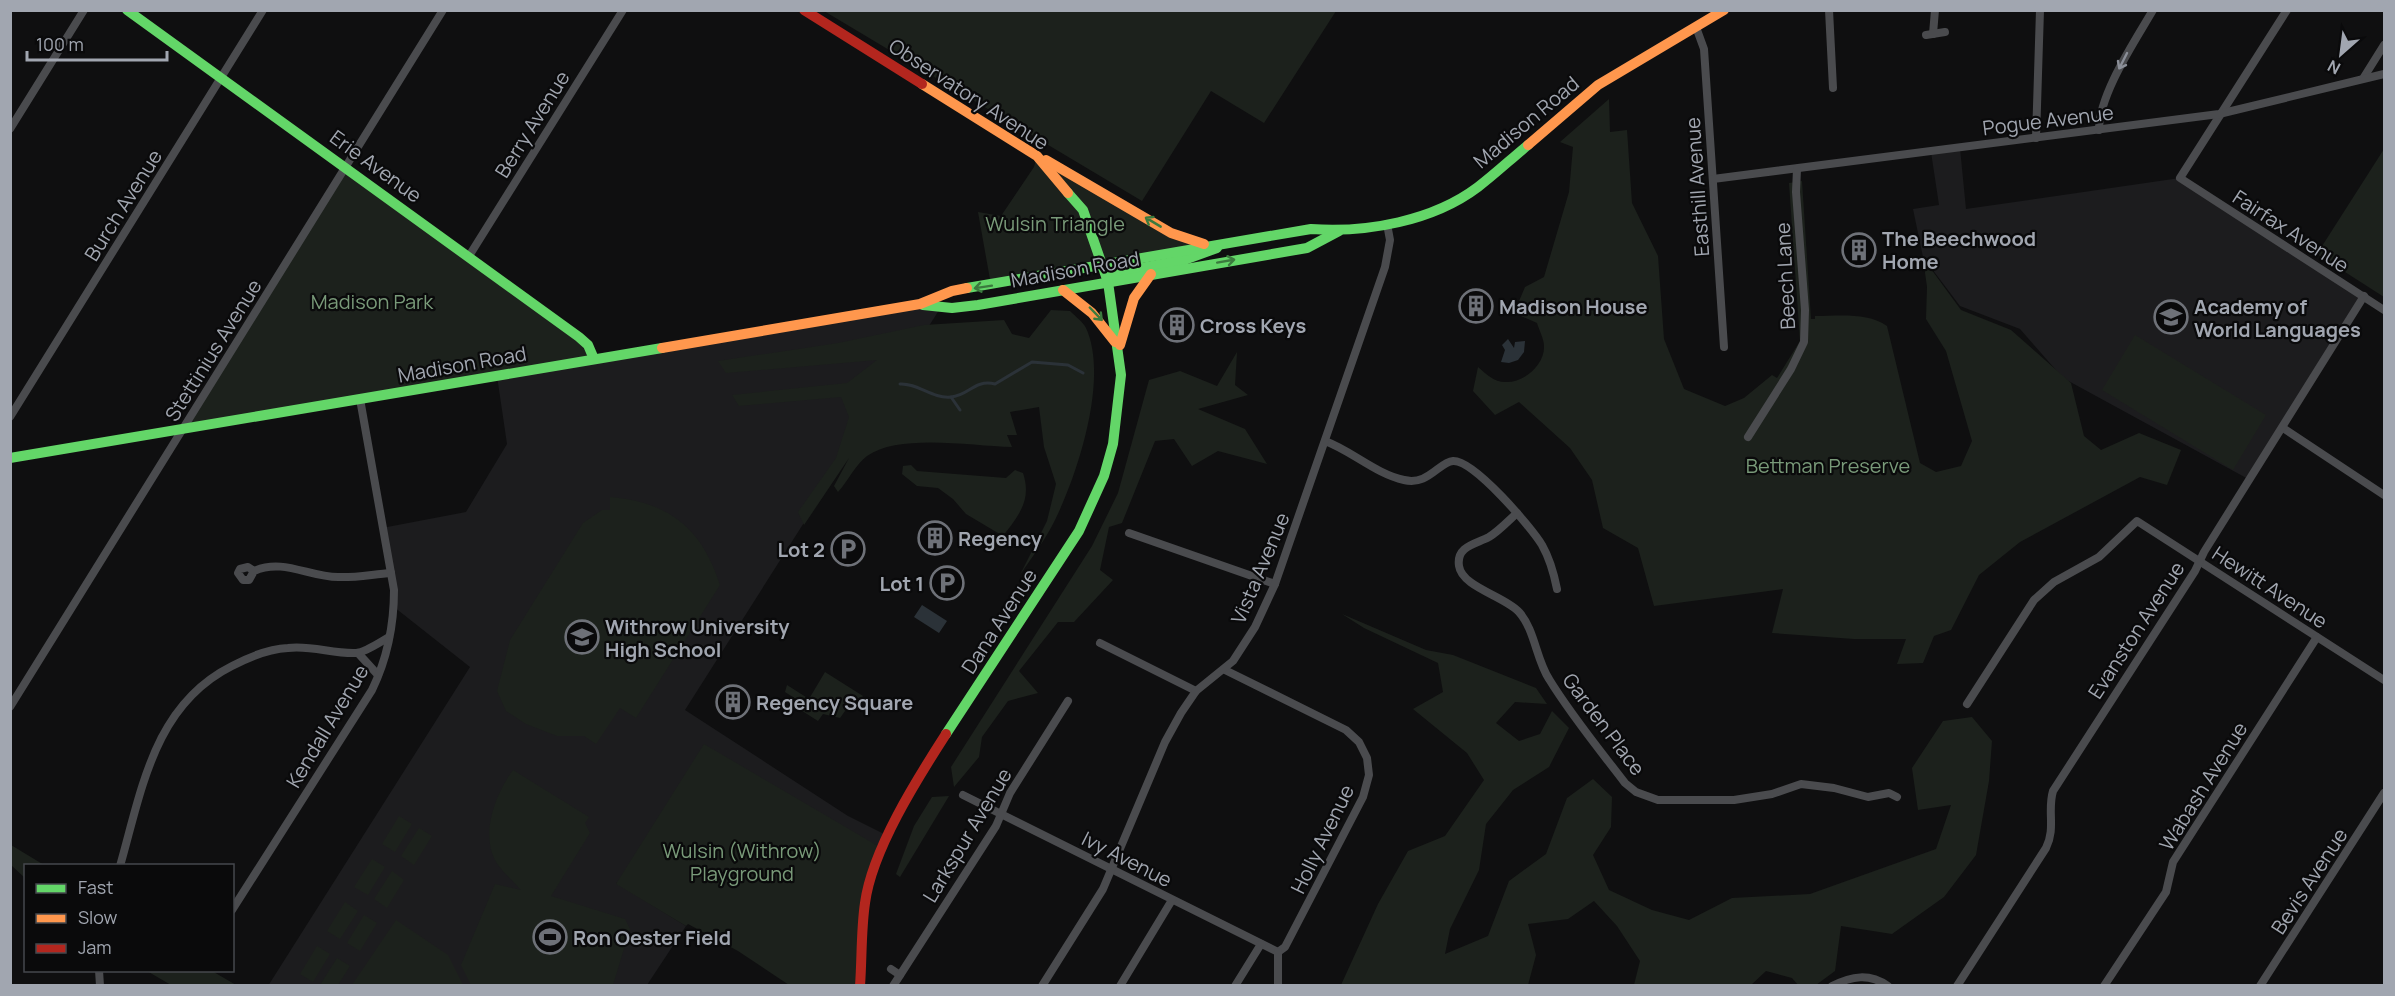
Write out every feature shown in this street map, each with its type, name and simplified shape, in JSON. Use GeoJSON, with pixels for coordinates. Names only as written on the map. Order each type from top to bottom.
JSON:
{"type":"FeatureCollection","features":[{"type":"Feature","properties":{"kind":"main road","name":"Erie Avenue"},"geometry":{"type":"LineString","coordinates":[[127,10],[469,256],[588,345],[594,359]]}},
{"type":"Feature","properties":{"kind":"main road","name":"Observatory Avenue"},"geometry":{"type":"LineString","coordinates":[[804,10],[1037,156],[1083,210],[1102,264]]}},
{"type":"Feature","properties":{"kind":"main road","name":"Madison Road"},"geometry":{"type":"LineString","coordinates":[[10,458],[920,304],[952,291],[1207,245],[1311,229],[1340,231],[1387,224],[1425,215],[1464,197],[1598,85],[1724,10]]}},
{"type":"Feature","properties":{"kind":"main road"},"geometry":{"type":"LineString","coordinates":[[1037,156],[1101,190],[1172,233],[1207,245]]}},
{"type":"Feature","properties":{"kind":"main road","name":"Madison Road"},"geometry":{"type":"LineString","coordinates":[[920,304],[952,308],[969,306],[1307,248],[1340,231]]}},
{"type":"Feature","properties":{"kind":"main road"},"geometry":{"type":"LineString","coordinates":[[1108,282],[1114,273],[1184,260],[1239,240]]}},
{"type":"Feature","properties":{"kind":"main road","name":"Dana Avenue"},"geometry":{"type":"LineString","coordinates":[[860,986],[865,902],[892,825],[917,777],[1079,531],[1104,476],[1118,423],[1120,375],[1119,348],[1108,282],[1102,264]]}},
{"type":"Feature","properties":{"kind":"main road"},"geometry":{"type":"LineString","coordinates":[[1119,348],[1134,298],[1151,274]]}},
{"type":"Feature","properties":{"kind":"main road"},"geometry":{"type":"LineString","coordinates":[[1063,290],[1086,305],[1102,321],[1119,348]]}},
{"type":"Feature","properties":{"kind":"street"},"geometry":{"type":"LineString","coordinates":[[10,129],[84,10]]}},
{"type":"Feature","properties":{"kind":"street","name":"Burch Avenue"},"geometry":{"type":"LineString","coordinates":[[10,417],[263,10]]}},
{"type":"Feature","properties":{"kind":"street","name":"Stettinius Avenue"},"geometry":{"type":"LineString","coordinates":[[10,707],[443,10]]}},
{"type":"Feature","properties":{"kind":"street","name":"Berry Avenue"},"geometry":{"type":"LineString","coordinates":[[469,256],[622,10]]}},
{"type":"Feature","properties":{"kind":"street"},"geometry":{"type":"LineString","coordinates":[[1828,10],[1833,88]]}},
{"type":"Feature","properties":{"kind":"street"},"geometry":{"type":"LineString","coordinates":[[1935,10],[1929,35],[1945,32]]}},
{"type":"Feature","properties":{"kind":"street"},"geometry":{"type":"LineString","coordinates":[[2036,138],[2040,10]]}},
{"type":"Feature","properties":{"kind":"street"},"geometry":{"type":"LineString","coordinates":[[2099,130],[2102,113],[2122,62],[2153,10]]}},
{"type":"Feature","properties":{"kind":"street"},"geometry":{"type":"LineString","coordinates":[[2219,114],[2286,10]]}},
{"type":"Feature","properties":{"kind":"street","name":"Easthill Avenue"},"geometry":{"type":"LineString","coordinates":[[1695,27],[1704,49],[1724,347]]}},
{"type":"Feature","properties":{"kind":"street"},"geometry":{"type":"LineString","coordinates":[[2364,78],[2385,45]]}},
{"type":"Feature","properties":{"kind":"street","name":"Pogue Avenue"},"geometry":{"type":"LineString","coordinates":[[1713,179],[2219,114],[2385,74]]}},
{"type":"Feature","properties":{"kind":"street","name":"Fairfax Avenue"},"geometry":{"type":"LineString","coordinates":[[2219,114],[2180,178],[2385,310]]}},
{"type":"Feature","properties":{"kind":"street","name":"Beech Lane"},"geometry":{"type":"LineString","coordinates":[[1748,436],[1791,369],[1804,342],[1805,310],[1796,192],[1797,170]]}},
{"type":"Feature","properties":{"kind":"street","name":"Vista Avenue"},"geometry":{"type":"LineString","coordinates":[[1042,986],[1112,871],[1165,742],[1196,691],[1225,670],[1255,627],[1275,584],[1390,249],[1387,224]]}},
{"type":"Feature","properties":{"kind":"street","name":"Evanston Avenue"},"geometry":{"type":"LineString","coordinates":[[1957,986],[2046,848],[2052,834],[2051,799],[2053,791],[2283,429],[2364,296]]}},
{"type":"Feature","properties":{"kind":"street","name":"Kendall Avenue"},"geometry":{"type":"LineString","coordinates":[[234,907],[378,675],[389,637],[394,607],[391,573],[360,399]]}},
{"type":"Feature","properties":{"kind":"street"},"geometry":{"type":"LineString","coordinates":[[2283,429],[2385,495]]}},
{"type":"Feature","properties":{"kind":"street"},"geometry":{"type":"LineString","coordinates":[[1325,441],[1405,481],[1426,477],[1450,461],[1458,461],[1491,486],[1517,513],[1543,546],[1557,589]]}},
{"type":"Feature","properties":{"kind":"street","name":"Garden Place"},"geometry":{"type":"LineString","coordinates":[[1517,513],[1488,537],[1474,542],[1462,551],[1459,565],[1466,580],[1501,598],[1519,613],[1547,677],[1625,783],[1636,792],[1658,800],[1734,800],[1772,794],[1801,784],[1834,788],[1868,797],[1889,793],[1897,797]]}},
{"type":"Feature","properties":{"kind":"street","name":"Hewitt Avenue"},"geometry":{"type":"LineString","coordinates":[[1967,704],[2038,595],[2054,582],[2099,557],[2137,521],[2385,680]]}},
{"type":"Feature","properties":{"kind":"street"},"geometry":{"type":"LineString","coordinates":[[1129,534],[1275,584]]}},
{"type":"Feature","properties":{"kind":"street"},"geometry":{"type":"LineString","coordinates":[[254,571],[267,565],[291,567],[337,577],[391,573]]}},
{"type":"Feature","properties":{"kind":"street"},"geometry":{"type":"LineString","coordinates":[[121,864],[150,758],[167,724],[199,688],[219,672],[271,651],[309,647],[358,653],[389,637]]}},
{"type":"Feature","properties":{"kind":"street","name":"Wabash Avenue"},"geometry":{"type":"LineString","coordinates":[[2104,986],[2166,892],[2173,862],[2317,637]]}},
{"type":"Feature","properties":{"kind":"street"},"geometry":{"type":"LineString","coordinates":[[1100,643],[1196,691]]}},
{"type":"Feature","properties":{"kind":"street"},"geometry":{"type":"LineString","coordinates":[[358,653],[378,675]]}},
{"type":"Feature","properties":{"kind":"street","name":"Holly Avenue"},"geometry":{"type":"LineString","coordinates":[[1225,670],[1346,730],[1359,742],[1368,767],[1366,789],[1335,854],[1285,947],[1278,952]]}},
{"type":"Feature","properties":{"kind":"street","name":"Larkspur Avenue"},"geometry":{"type":"LineString","coordinates":[[893,986],[996,826],[1010,793],[1068,701]]}},
{"type":"Feature","properties":{"kind":"street","name":"Bevis Avenue"},"geometry":{"type":"LineString","coordinates":[[2260,986],[2385,793]]}},
{"type":"Feature","properties":{"kind":"street","name":"Ivy Avenue"},"geometry":{"type":"LineString","coordinates":[[963,795],[1278,952]]}},
{"type":"Feature","properties":{"kind":"street"},"geometry":{"type":"LineString","coordinates":[[1120,986],[1172,900]]}},
{"type":"Feature","properties":{"kind":"street"},"geometry":{"type":"LineString","coordinates":[[1235,986],[1261,944]]}},
{"type":"Feature","properties":{"kind":"street"},"geometry":{"type":"LineString","coordinates":[[1278,952],[1278,986]]}},
{"type":"Feature","properties":{"kind":"street"},"geometry":{"type":"LineString","coordinates":[[891,969],[900,975]]}},
{"type":"Feature","properties":{"kind":"street"},"geometry":{"type":"LineString","coordinates":[[1832,986],[1862,976],[1871,977],[1888,986]]}},
{"type":"Feature","properties":{"kind":"shaded area","name":"Academy of World Languages"},"geometry":{"type":"Polygon","coordinates":[[[1960,148],[1966,209],[2180,178],[2364,296],[2250,480],[2063,378],[2020,329],[1960,306],[1923,257],[1913,209],[1939,205],[1931,152],[1960,148]]]}},
{"type":"Feature","properties":{"kind":"shaded area","name":"Withrow University High School"},"geometry":{"type":"Polygon","coordinates":[[[920,304],[941,307],[685,710],[848,816],[888,836],[883,849],[864,839],[616,883],[686,926],[647,985],[268,986],[470,667],[394,607],[382,528],[466,512],[507,444],[497,376],[920,304]]]}},
{"type":"Feature","properties":{"kind":"shaded area"},"geometry":{"type":"Polygon","coordinates":[[[1508,339],[1514,348],[1515,342],[1525,341],[1524,352],[1518,360],[1509,363],[1501,362],[1505,350],[1502,345],[1508,339]]]}},
{"type":"Feature","properties":{"kind":"shaded area"},"geometry":{"type":"Polygon","coordinates":[[[922,605],[947,621],[939,633],[914,617],[922,605]]]}},
{"type":"Feature","properties":{"kind":"green space"},"geometry":{"type":"Polygon","coordinates":[[[1336,10],[1264,123],[1211,91],[1142,201],[824,11],[1336,10]]]}},
{"type":"Feature","properties":{"kind":"green space","name":"Bettman Preserve"},"geometry":{"type":"Polygon","coordinates":[[[1609,99],[1610,132],[1627,130],[1632,203],[1658,256],[1664,339],[1684,389],[1725,406],[1744,398],[1772,375],[1777,378],[1800,341],[1789,183],[1802,181],[1811,319],[1815,319],[1815,316],[1852,316],[1871,319],[1887,326],[1920,463],[1936,472],[1961,466],[1972,441],[1946,351],[1926,319],[1927,287],[1923,258],[1961,310],[2011,330],[2071,383],[2084,436],[2101,450],[2139,433],[2181,450],[2167,485],[2140,477],[2020,542],[1979,575],[1951,630],[1934,636],[1923,663],[1897,664],[1906,639],[1854,639],[1772,633],[1783,589],[1654,606],[1638,548],[1603,528],[1592,480],[1570,448],[1519,402],[1495,415],[1473,391],[1478,367],[1495,380],[1514,381],[1533,371],[1541,359],[1544,343],[1537,323],[1514,313],[1525,287],[1544,277],[1569,192],[1573,147],[1560,142],[1609,99]]]}},
{"type":"Feature","properties":{"kind":"green space"},"geometry":{"type":"Polygon","coordinates":[[[2384,149],[2384,297],[2317,254],[2384,149]]]}},
{"type":"Feature","properties":{"kind":"green space","name":"Wulsin Triangle"},"geometry":{"type":"Polygon","coordinates":[[[1037,156],[1171,233],[1207,245],[991,285],[978,212],[1001,216],[1034,167],[1037,156]]]}},
{"type":"Feature","properties":{"kind":"green space","name":"Madison Park"},"geometry":{"type":"Polygon","coordinates":[[[346,166],[579,337],[594,359],[184,429],[346,166]]]}},
{"type":"Feature","properties":{"kind":"green space"},"geometry":{"type":"Polygon","coordinates":[[[1051,310],[1070,311],[1086,328],[1092,349],[1094,372],[1092,398],[1081,452],[1064,500],[1047,534],[1020,575],[1047,521],[1056,484],[1044,447],[1039,407],[1010,412],[1017,435],[1007,435],[1012,447],[936,442],[898,445],[881,449],[867,456],[855,468],[838,492],[834,486],[849,458],[804,525],[798,512],[836,458],[849,417],[841,397],[739,406],[732,395],[847,383],[877,360],[726,373],[718,361],[838,343],[924,325],[1004,320],[1012,334],[1029,338],[1051,310]]]}},
{"type":"Feature","properties":{"kind":"green space"},"geometry":{"type":"Polygon","coordinates":[[[2135,335],[2266,415],[2233,470],[2102,390],[2135,335]]]}},
{"type":"Feature","properties":{"kind":"green space"},"geometry":{"type":"Polygon","coordinates":[[[1237,352],[1235,385],[1248,395],[1198,409],[1245,429],[1267,464],[1218,451],[1192,466],[1174,439],[1155,441],[1122,523],[1109,527],[1100,570],[1113,580],[1074,622],[1058,622],[1019,671],[1038,693],[1008,701],[982,737],[979,757],[954,787],[951,767],[1092,546],[1118,493],[1149,380],[1180,371],[1217,386],[1237,352]]]}},
{"type":"Feature","properties":{"kind":"green space"},"geometry":{"type":"Polygon","coordinates":[[[911,465],[917,471],[1006,478],[1015,470],[1023,473],[1025,499],[1003,536],[966,514],[953,499],[938,488],[917,486],[902,474],[903,466],[911,465]]]}},
{"type":"Feature","properties":{"kind":"green space"},"geometry":{"type":"Polygon","coordinates":[[[610,497],[650,505],[681,522],[704,548],[720,585],[636,718],[620,708],[596,744],[584,736],[557,736],[526,724],[506,711],[497,691],[510,640],[583,523],[602,510],[610,510],[610,497]]]}},
{"type":"Feature","properties":{"kind":"green space"},"geometry":{"type":"Polygon","coordinates":[[[1342,614],[1426,650],[1453,655],[1536,688],[1547,704],[1515,702],[1496,723],[1519,741],[1540,734],[1552,711],[1569,728],[1549,767],[1513,790],[1486,824],[1479,870],[1450,929],[1445,954],[1488,936],[1509,881],[1546,854],[1567,798],[1593,779],[1612,797],[1611,827],[1593,855],[1609,890],[1652,910],[1689,920],[1732,898],[1810,894],[1936,849],[1951,805],[1918,810],[1912,768],[1943,721],[1972,717],[1992,741],[1989,781],[1976,855],[1944,897],[1892,934],[1841,926],[1835,971],[1816,985],[1798,985],[1792,978],[1766,971],[1751,985],[1634,985],[1640,961],[1617,926],[1594,901],[1568,919],[1528,924],[1536,955],[1528,985],[1341,985],[1378,904],[1408,851],[1445,836],[1484,780],[1467,753],[1413,709],[1443,692],[1438,663],[1364,628],[1342,614]]]}},
{"type":"Feature","properties":{"kind":"green space"},"geometry":{"type":"Polygon","coordinates":[[[825,672],[863,696],[855,709],[845,711],[840,718],[823,714],[818,721],[796,707],[799,701],[785,692],[787,685],[809,699],[825,672]]]}},
{"type":"Feature","properties":{"kind":"green space","name":"Wulsin (Withrow) Playground"},"geometry":{"type":"Polygon","coordinates":[[[704,744],[883,849],[873,874],[860,985],[789,985],[738,951],[688,924],[686,926],[616,884],[704,744]]]}},
{"type":"Feature","properties":{"kind":"green space","name":"Ron Oester Field"},"geometry":{"type":"Polygon","coordinates":[[[513,770],[589,817],[585,823],[590,833],[551,896],[625,919],[630,929],[613,985],[471,985],[461,965],[495,884],[521,890],[496,862],[490,847],[489,836],[493,812],[501,789],[513,770]]]}},
{"type":"Feature","properties":{"kind":"green space"},"geometry":{"type":"Polygon","coordinates":[[[949,796],[900,877],[896,874],[914,826],[932,797],[949,796]]]}},
{"type":"Feature","properties":{"kind":"green space"},"geometry":{"type":"Polygon","coordinates":[[[399,816],[412,824],[395,852],[382,844],[399,816]]]}},
{"type":"Feature","properties":{"kind":"green space"},"geometry":{"type":"Polygon","coordinates":[[[419,828],[432,836],[414,865],[401,856],[419,828]]]}},
{"type":"Feature","properties":{"kind":"green space"},"geometry":{"type":"Polygon","coordinates":[[[11,845],[42,864],[24,864],[24,877],[11,865],[11,845]]]}},
{"type":"Feature","properties":{"kind":"green space"},"geometry":{"type":"Polygon","coordinates":[[[372,859],[385,867],[368,895],[354,887],[372,859]]]}},
{"type":"Feature","properties":{"kind":"green space"},"geometry":{"type":"Polygon","coordinates":[[[392,871],[404,880],[387,908],[374,899],[392,871]]]}},
{"type":"Feature","properties":{"kind":"green space"},"geometry":{"type":"Polygon","coordinates":[[[345,902],[358,911],[340,939],[327,931],[345,902]]]}},
{"type":"Feature","properties":{"kind":"green space"},"geometry":{"type":"Polygon","coordinates":[[[364,915],[377,923],[360,951],[347,943],[364,915]]]}},
{"type":"Feature","properties":{"kind":"green space"},"geometry":{"type":"Polygon","coordinates":[[[396,920],[448,955],[463,985],[352,985],[396,920]]]}},
{"type":"Feature","properties":{"kind":"green space"},"geometry":{"type":"Polygon","coordinates":[[[317,946],[330,954],[313,982],[300,974],[317,946]]]}},
{"type":"Feature","properties":{"kind":"green space"},"geometry":{"type":"Polygon","coordinates":[[[337,958],[350,966],[338,985],[320,985],[337,958]]]}},
{"type":"Feature","properties":{"kind":"green space"},"geometry":{"type":"Polygon","coordinates":[[[149,972],[214,972],[236,985],[171,985],[149,972]]]}},
{"type":"Feature","properties":{"kind":"waterway"},"geometry":{"type":"LineString","coordinates":[[900,384],[907,384],[938,396],[951,397],[963,394],[982,384],[995,384],[1032,362],[1068,365],[1083,373]]}},
{"type":"Feature","properties":{"kind":"waterway"},"geometry":{"type":"LineString","coordinates":[[951,397],[960,410]]}},
{"type":"Feature","properties":{"kind":"traffic: fast"},"geometry":{"type":"LineString","coordinates":[[127,10],[579,337],[588,345],[594,359]]}},
{"type":"Feature","properties":{"kind":"traffic: fast"},"geometry":{"type":"LineString","coordinates":[[967,288],[1311,229],[1354,229],[1399,222],[1460,199],[1528,145]]}},
{"type":"Feature","properties":{"kind":"traffic: fast"},"geometry":{"type":"LineString","coordinates":[[946,734],[1079,531],[1104,476],[1113,444],[1121,375],[1108,282],[1083,210],[1068,193]]}},
{"type":"Feature","properties":{"kind":"traffic: fast"},"geometry":{"type":"LineString","coordinates":[[923,305],[952,308],[978,305],[1307,248],[1339,231]]}},
{"type":"Feature","properties":{"kind":"traffic: fast"},"geometry":{"type":"LineString","coordinates":[[1109,279],[1120,272],[1184,260],[1217,248]]}},
{"type":"Feature","properties":{"kind":"traffic: fast"},"geometry":{"type":"LineString","coordinates":[[10,458],[662,348]]}},
{"type":"Feature","properties":{"kind":"traffic: slow"},"geometry":{"type":"LineString","coordinates":[[1528,145],[1598,85],[1724,10]]}},
{"type":"Feature","properties":{"kind":"traffic: slow"},"geometry":{"type":"LineString","coordinates":[[922,84],[1037,156],[1068,193]]}},
{"type":"Feature","properties":{"kind":"traffic: slow"},"geometry":{"type":"LineString","coordinates":[[1046,160],[1171,233],[1204,244]]}},
{"type":"Feature","properties":{"kind":"traffic: slow"},"geometry":{"type":"LineString","coordinates":[[1120,345],[1134,298],[1151,274]]}},
{"type":"Feature","properties":{"kind":"traffic: slow"},"geometry":{"type":"LineString","coordinates":[[662,348],[920,304],[952,291],[967,288]]}},
{"type":"Feature","properties":{"kind":"traffic: slow"},"geometry":{"type":"LineString","coordinates":[[1063,290],[1092,313],[1115,342]]}},
{"type":"Feature","properties":{"kind":"traffic: jam"},"geometry":{"type":"LineString","coordinates":[[804,10],[922,84]]}},
{"type":"Feature","properties":{"kind":"traffic: jam"},"geometry":{"type":"LineString","coordinates":[[860,986],[863,924],[869,882],[897,816],[946,734]]}},
{"type":"Feature","properties":{"kind":"place","name":"The Beechwood Home"},"geometry":{"type":"Point","coordinates":[1859,250]}},
{"type":"Feature","properties":{"kind":"place","name":"Madison House"},"geometry":{"type":"Point","coordinates":[1476,306]}},
{"type":"Feature","properties":{"kind":"place","name":"Academy of World Languages"},"geometry":{"type":"Point","coordinates":[2171,317]}},
{"type":"Feature","properties":{"kind":"place","name":"Cross Keys"},"geometry":{"type":"Point","coordinates":[1177,325]}},
{"type":"Feature","properties":{"kind":"place","name":"Regency"},"geometry":{"type":"Point","coordinates":[935,538]}},
{"type":"Feature","properties":{"kind":"place","name":"Lot 2"},"geometry":{"type":"Point","coordinates":[848,549]}},
{"type":"Feature","properties":{"kind":"place","name":"Lot 1"},"geometry":{"type":"Point","coordinates":[947,583]}},
{"type":"Feature","properties":{"kind":"place","name":"Withrow University High School"},"geometry":{"type":"Point","coordinates":[582,637]}},
{"type":"Feature","properties":{"kind":"place","name":"Regency Square"},"geometry":{"type":"Point","coordinates":[733,702]}},
{"type":"Feature","properties":{"kind":"place","name":"Ron Oester Field"},"geometry":{"type":"Point","coordinates":[550,937]}}]}
